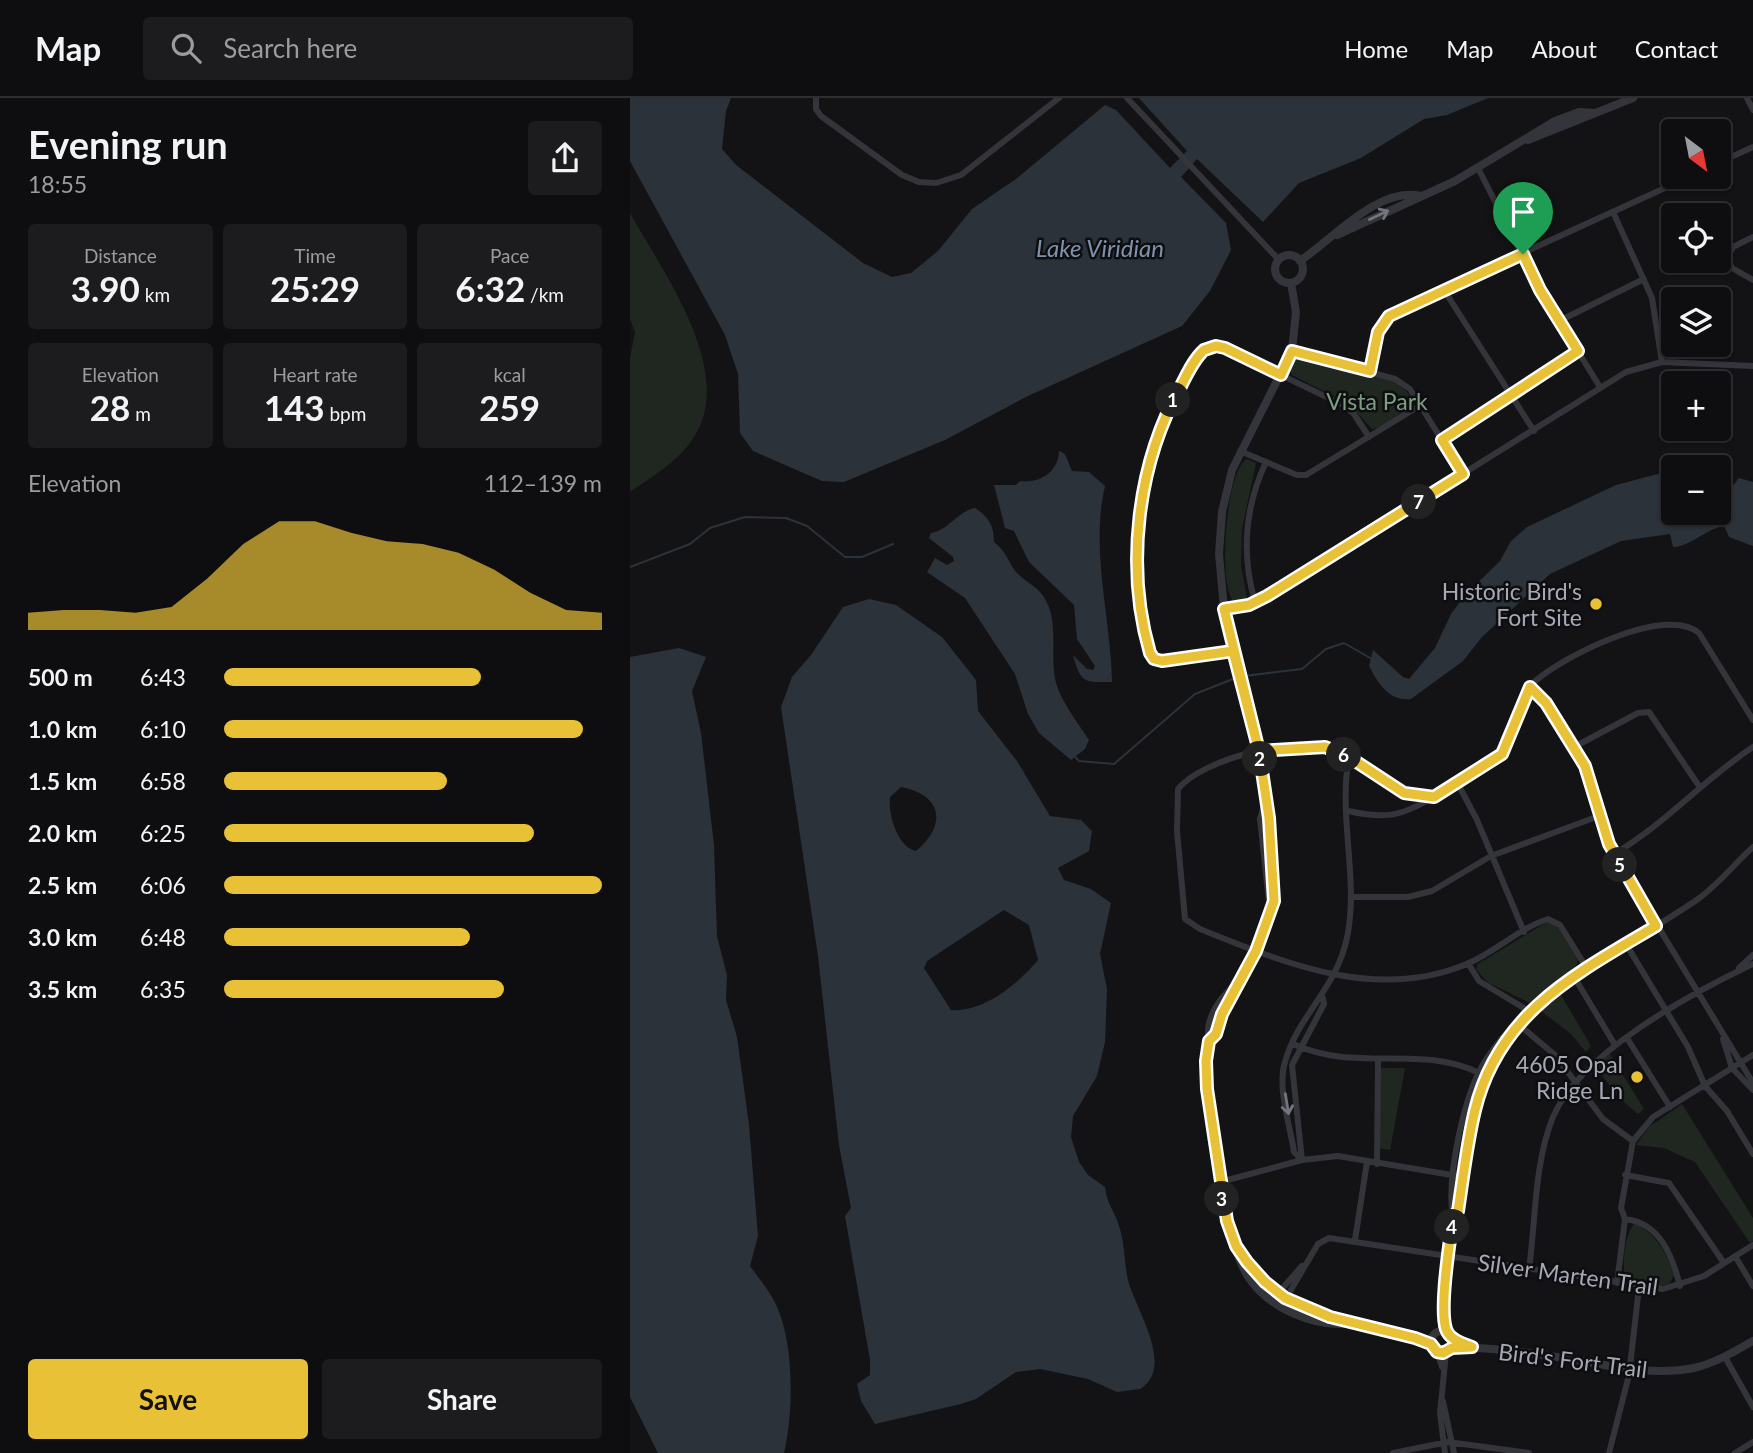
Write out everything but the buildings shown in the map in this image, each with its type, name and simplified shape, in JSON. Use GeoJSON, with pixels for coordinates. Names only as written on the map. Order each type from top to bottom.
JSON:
{"type":"FeatureCollection","features":[{"type":"Feature","properties":{"kind":"street"},"geometry":{"type":"LineString","coordinates":[[816,98],[816,109],[821,116],[886,164],[912,180],[936,183],[961,175],[1059,98]]}},
{"type":"Feature","properties":{"kind":"street"},"geometry":{"type":"LineString","coordinates":[[1127,98],[1279,260]]}},
{"type":"Feature","properties":{"kind":"street"},"geometry":{"type":"LineString","coordinates":[[1300,261],[1337,234],[1357,215],[1377,204],[1398,196],[1421,196],[1478,168],[1555,121],[1579,112],[1595,113],[1633,98]]}},
{"type":"Feature","properties":{"kind":"street"},"geometry":{"type":"LineString","coordinates":[[1747,98],[1753,110]]}},
{"type":"Feature","properties":{"kind":"street"},"geometry":{"type":"LineString","coordinates":[[1731,157],[1753,147]]}},
{"type":"Feature","properties":{"kind":"street"},"geometry":{"type":"LineString","coordinates":[[1478,168],[1559,321],[1600,387]]}},
{"type":"Feature","properties":{"kind":"street"},"geometry":{"type":"LineString","coordinates":[[1370,371],[1378,332],[1384,321],[1400,309],[1663,189]]}},
{"type":"Feature","properties":{"kind":"street"},"geometry":{"type":"LineString","coordinates":[[1613,212],[1644,279],[1657,316],[1662,362]]}},
{"type":"Feature","properties":{"kind":"street"},"geometry":{"type":"LineString","coordinates":[[1753,237],[1733,247],[1727,258],[1732,268],[1753,280]]}},
{"type":"Feature","properties":{"kind":"street"},"geometry":{"type":"LineString","coordinates":[[1279,260],[1290,256],[1300,261]]}},
{"type":"Feature","properties":{"kind":"street"},"geometry":{"type":"LineString","coordinates":[[1279,260],[1276,274],[1280,281],[1291,284]]}},
{"type":"Feature","properties":{"kind":"street"},"geometry":{"type":"LineString","coordinates":[[1291,284],[1302,275],[1300,261]]}},
{"type":"Feature","properties":{"kind":"street"},"geometry":{"type":"LineString","coordinates":[[1559,321],[1644,279]]}},
{"type":"Feature","properties":{"kind":"street"},"geometry":{"type":"LineString","coordinates":[[1291,284],[1296,312],[1292,351],[1232,470],[1221,525],[1220,568],[1224,609],[1259,751],[1265,804],[1261,819],[1267,903],[1271,911],[1256,951],[1239,982],[1214,1011],[1208,1031],[1206,1082],[1220,1182],[1236,1246],[1280,1299],[1310,1311],[1432,1341],[1447,1348]]}},
{"type":"Feature","properties":{"kind":"street"},"geometry":{"type":"LineString","coordinates":[[1444,290],[1534,430]]}},
{"type":"Feature","properties":{"kind":"street"},"geometry":{"type":"LineString","coordinates":[[1233,651],[1162,661],[1154,659],[1148,648],[1138,568],[1141,503],[1156,441],[1190,370],[1201,353],[1211,347],[1225,348],[1343,405],[1354,414],[1369,437]]}},
{"type":"Feature","properties":{"kind":"street"},"geometry":{"type":"LineString","coordinates":[[1292,351],[1370,371],[1404,384],[1421,405],[1463,474]]}},
{"type":"Feature","properties":{"kind":"street"},"geometry":{"type":"LineString","coordinates":[[1442,440],[1512,397],[1578,351]]}},
{"type":"Feature","properties":{"kind":"street"},"geometry":{"type":"LineString","coordinates":[[1224,609],[1255,602],[1626,372],[1662,362],[1753,366]]}},
{"type":"Feature","properties":{"kind":"street"},"geometry":{"type":"LineString","coordinates":[[1240,451],[1297,475],[1306,475],[1421,405]]}},
{"type":"Feature","properties":{"kind":"street"},"geometry":{"type":"LineString","coordinates":[[1255,602],[1247,563],[1247,532],[1254,492],[1266,462]]}},
{"type":"Feature","properties":{"kind":"street"},"geometry":{"type":"LineString","coordinates":[[1348,811],[1389,817],[1407,812],[1458,784],[1502,754],[1530,687],[1550,670],[1605,639],[1675,624],[1688,626],[1699,633],[1753,720]]}},
{"type":"Feature","properties":{"kind":"street"},"geometry":{"type":"LineString","coordinates":[[1530,687],[1546,703],[1585,766],[1599,816],[1614,854],[1753,1083]]}},
{"type":"Feature","properties":{"kind":"street"},"geometry":{"type":"LineString","coordinates":[[1574,747],[1638,713],[1649,712],[1699,786]]}},
{"type":"Feature","properties":{"kind":"street"},"geometry":{"type":"LineString","coordinates":[[1434,797],[1404,793],[1349,757],[1320,746],[1259,751],[1217,763],[1178,789],[1177,831],[1185,919],[1200,929],[1256,951],[1335,976],[1370,980],[1407,979],[1468,963],[1542,921],[1554,919],[1586,967]]}},
{"type":"Feature","properties":{"kind":"street"},"geometry":{"type":"LineString","coordinates":[[1614,854],[1648,834],[1699,786],[1753,747]]}},
{"type":"Feature","properties":{"kind":"street"},"geometry":{"type":"LineString","coordinates":[[1302,1160],[1294,1152],[1283,1079],[1284,1062],[1320,1012],[1322,998],[1335,976],[1348,934],[1353,897],[1346,783],[1349,757]]}},
{"type":"Feature","properties":{"kind":"street"},"geometry":{"type":"LineString","coordinates":[[1458,784],[1477,820],[1524,932]]}},
{"type":"Feature","properties":{"kind":"street"},"geometry":{"type":"LineString","coordinates":[[1353,897],[1408,897],[1432,891],[1491,856],[1599,816]]}},
{"type":"Feature","properties":{"kind":"street"},"geometry":{"type":"LineString","coordinates":[[1454,1453],[1443,1401],[1442,1367],[1447,1348],[1443,1331],[1453,1217],[1451,1203],[1465,1114],[1478,1072],[1492,1051],[1529,1011],[1573,975],[1702,896],[1753,847]]}},
{"type":"Feature","properties":{"kind":"street"},"geometry":{"type":"LineString","coordinates":[[1626,944],[1688,1047],[1705,1086],[1727,1111],[1753,1154]]}},
{"type":"Feature","properties":{"kind":"street"},"geometry":{"type":"LineString","coordinates":[[1735,972],[1753,955]]}},
{"type":"Feature","properties":{"kind":"street"},"geometry":{"type":"LineString","coordinates":[[1468,963],[1479,981],[1529,1011]]}},
{"type":"Feature","properties":{"kind":"street"},"geometry":{"type":"LineString","coordinates":[[1529,1269],[1545,1141],[1553,1116],[1576,1079],[1615,1045],[1735,972],[1753,964]]}},
{"type":"Feature","properties":{"kind":"street"},"geometry":{"type":"LineString","coordinates":[[1573,975],[1615,1045]]}},
{"type":"Feature","properties":{"kind":"street"},"geometry":{"type":"LineString","coordinates":[[1453,1217],[1458,1211],[1475,1112],[1487,1077],[1518,1024]]}},
{"type":"Feature","properties":{"kind":"street"},"geometry":{"type":"LineString","coordinates":[[1518,1024],[1555,1055],[1576,1079],[1603,1119],[1633,1141]]}},
{"type":"Feature","properties":{"kind":"street"},"geometry":{"type":"LineString","coordinates":[[1721,1034],[1732,1068],[1753,1090]]}},
{"type":"Feature","properties":{"kind":"street"},"geometry":{"type":"LineString","coordinates":[[1627,1038],[1670,1107]]}},
{"type":"Feature","properties":{"kind":"street"},"geometry":{"type":"LineString","coordinates":[[1296,1045],[1336,1057],[1378,1061],[1447,1060],[1487,1077]]}},
{"type":"Feature","properties":{"kind":"street"},"geometry":{"type":"LineString","coordinates":[[1617,1283],[1625,1219],[1621,1208],[1633,1141],[1645,1124],[1753,1055]]}},
{"type":"Feature","properties":{"kind":"street"},"geometry":{"type":"LineString","coordinates":[[1377,1164],[1378,1061]]}},
{"type":"Feature","properties":{"kind":"street"},"geometry":{"type":"LineString","coordinates":[[1220,1182],[1302,1160],[1338,1156],[1464,1177]]}},
{"type":"Feature","properties":{"kind":"street"},"geometry":{"type":"LineString","coordinates":[[1356,1240],[1367,1162]]}},
{"type":"Feature","properties":{"kind":"street"},"geometry":{"type":"LineString","coordinates":[[1625,1175],[1670,1183],[1724,1264]]}},
{"type":"Feature","properties":{"kind":"street"},"geometry":{"type":"LineString","coordinates":[[1625,1219],[1650,1226],[1670,1254],[1680,1286]]}},
{"type":"Feature","properties":{"kind":"street","name":"Silver Marten Trail"},"geometry":{"type":"LineString","coordinates":[[1280,1299],[1323,1240],[1356,1240],[1639,1287],[1680,1286],[1724,1264],[1753,1245]]}},
{"type":"Feature","properties":{"kind":"street"},"geometry":{"type":"LineString","coordinates":[[1735,1256],[1753,1286]]}},
{"type":"Feature","properties":{"kind":"street"},"geometry":{"type":"LineString","coordinates":[[1609,1453],[1630,1369],[1639,1287]]}},
{"type":"Feature","properties":{"kind":"street"},"geometry":{"type":"LineString","coordinates":[[1432,1341],[1443,1331]]}},
{"type":"Feature","properties":{"kind":"street","name":"Bird's Fort Trail"},"geometry":{"type":"LineString","coordinates":[[1447,1348],[1472,1347],[1630,1369],[1672,1371],[1696,1367],[1725,1357],[1753,1341]]}},
{"type":"Feature","properties":{"kind":"street"},"geometry":{"type":"LineString","coordinates":[[1725,1357],[1753,1407]]}},
{"type":"Feature","properties":{"kind":"street"},"geometry":{"type":"LineString","coordinates":[[1443,1401],[1440,1413],[1446,1453]]}},
{"type":"Feature","properties":{"kind":"street"},"geometry":{"type":"LineString","coordinates":[[1394,1453],[1452,1442],[1529,1453]]}},
{"type":"Feature","properties":{"kind":"street"},"geometry":{"type":"LineString","coordinates":[[1735,1453],[1753,1442]]}},
{"type":"Feature","properties":{"kind":"green space"},"geometry":{"type":"Polygon","coordinates":[[[630,213],[691,324],[707,385],[704,414],[692,440],[672,462],[630,492],[630,358],[635,332],[630,319],[630,213]]]}},
{"type":"Feature","properties":{"kind":"green space","name":"Vista Park"},"geometry":{"type":"Polygon","coordinates":[[[1301,356],[1395,382],[1410,395],[1412,407],[1382,427],[1372,429],[1349,404],[1292,375],[1289,369],[1293,358],[1301,356]]]}},
{"type":"Feature","properties":{"kind":"green space"},"geometry":{"type":"Polygon","coordinates":[[[1247,459],[1256,463],[1242,529],[1241,566],[1247,598],[1234,602],[1226,574],[1226,528],[1234,484],[1247,459]]]}},
{"type":"Feature","properties":{"kind":"green space"},"geometry":{"type":"Polygon","coordinates":[[[1547,922],[1557,925],[1578,960],[1575,969],[1530,1003],[1487,982],[1476,969],[1478,964],[1547,922]]]}},
{"type":"Feature","properties":{"kind":"green space"},"geometry":{"type":"Polygon","coordinates":[[[1561,995],[1591,1046],[1586,1052],[1571,1034],[1541,1011],[1561,995]]]}},
{"type":"Feature","properties":{"kind":"green space"},"geometry":{"type":"Polygon","coordinates":[[[1610,1054],[1644,1109],[1638,1114],[1617,1096],[1595,1065],[1610,1054]]]}},
{"type":"Feature","properties":{"kind":"green space"},"geometry":{"type":"Polygon","coordinates":[[[1376,1068],[1405,1068],[1390,1150],[1376,1148],[1376,1068]]]}},
{"type":"Feature","properties":{"kind":"green space"},"geometry":{"type":"Polygon","coordinates":[[[1682,1104],[1753,1218],[1753,1241],[1750,1243],[1695,1162],[1664,1148],[1636,1145],[1649,1127],[1682,1104]]]}},
{"type":"Feature","properties":{"kind":"green space"},"geometry":{"type":"Polygon","coordinates":[[[1635,1223],[1655,1239],[1664,1252],[1674,1275],[1669,1284],[1659,1286],[1627,1282],[1624,1269],[1625,1251],[1635,1223]]]}},
{"type":"Feature","properties":{"kind":"water","name":"Lake Viridian"},"geometry":{"type":"Polygon","coordinates":[[[630,98],[731,98],[726,111],[722,149],[736,165],[863,263],[892,277],[911,273],[938,251],[972,209],[1016,179],[1105,105],[1116,110],[1170,168],[1187,151],[1139,98],[1488,98],[1447,115],[1424,119],[1361,158],[1299,183],[1263,222],[1197,159],[1181,177],[1226,223],[1231,250],[1210,291],[1182,326],[1028,396],[945,440],[844,482],[822,481],[753,451],[740,433],[738,374],[725,335],[630,161],[630,98]]]}},
{"type":"Feature","properties":{"kind":"water"},"geometry":{"type":"Polygon","coordinates":[[[1059,451],[1065,454],[1072,471],[1089,472],[1105,486],[1101,510],[1100,559],[1112,682],[1089,681],[1081,676],[1073,655],[1087,669],[1093,670],[1095,666],[1077,639],[1074,605],[1029,562],[1014,531],[1005,528],[994,485],[1016,485],[1020,481],[1035,480],[1047,475],[1056,465],[1059,451]]]}},
{"type":"Feature","properties":{"kind":"water"},"geometry":{"type":"Polygon","coordinates":[[[1661,473],[1661,525],[1731,525],[1731,488],[1739,478],[1753,482],[1753,546],[1729,537],[1724,526],[1680,546],[1673,547],[1670,534],[1621,541],[1550,574],[1482,637],[1463,661],[1411,699],[1396,698],[1380,685],[1369,666],[1373,650],[1403,677],[1409,679],[1435,648],[1451,614],[1467,593],[1500,561],[1511,541],[1527,527],[1616,485],[1661,473]]]}},
{"type":"Feature","properties":{"kind":"water"},"geometry":{"type":"Polygon","coordinates":[[[975,508],[990,522],[994,542],[1016,572],[1041,593],[1049,607],[1056,683],[1066,705],[1089,740],[1085,749],[1071,760],[1039,733],[1028,714],[1015,674],[965,598],[927,572],[935,558],[947,565],[954,561],[953,557],[929,538],[931,533],[975,508]]]}},
{"type":"Feature","properties":{"kind":"water"},"geometry":{"type":"Polygon","coordinates":[[[869,599],[896,605],[942,637],[976,680],[978,711],[1017,761],[1050,816],[1081,820],[1092,831],[1089,851],[1058,868],[1064,880],[1091,889],[1111,903],[1100,954],[1107,989],[1105,1042],[1097,1076],[1073,1116],[1071,1137],[1079,1162],[1088,1175],[1105,1187],[1121,1233],[1128,1280],[1150,1337],[1154,1367],[1150,1379],[1140,1389],[1117,1392],[1088,1379],[1040,1369],[1016,1372],[976,1399],[961,1404],[875,1424],[861,1401],[857,1384],[870,1375],[870,1360],[845,1216],[851,1208],[839,1145],[818,956],[781,707],[792,677],[811,655],[843,607],[869,599]],[[901,787],[890,797],[892,821],[899,837],[909,848],[916,851],[933,831],[936,812],[925,797],[901,787]],[[1004,910],[927,961],[924,968],[951,1010],[963,1010],[987,1002],[1010,987],[1038,960],[1029,925],[1004,910]]]}},
{"type":"Feature","properties":{"kind":"water"},"geometry":{"type":"Polygon","coordinates":[[[679,648],[706,657],[692,691],[701,733],[714,845],[717,936],[727,975],[726,1000],[737,1037],[749,1125],[758,1236],[750,1266],[770,1293],[780,1313],[789,1352],[790,1416],[784,1453],[658,1453],[630,1397],[630,657],[679,648]]]}},
{"type":"Feature","properties":{"kind":"waterway"},"geometry":{"type":"LineString","coordinates":[[630,567],[690,544],[710,528],[745,517],[786,518],[807,526],[845,557],[862,557],[893,544]]}},
{"type":"Feature","properties":{"kind":"waterway"},"geometry":{"type":"LineString","coordinates":[[1244,676],[1302,669],[1326,649],[1344,643],[1372,659]]}},
{"type":"Feature","properties":{"kind":"waterway"},"geometry":{"type":"LineString","coordinates":[[1075,757],[1079,761],[1114,764],[1195,694],[1238,677]]}},
{"type":"Feature","properties":{"kind":"place","name":"Historic Bird's Fort Site"},"geometry":{"type":"Point","coordinates":[1596,604]}},
{"type":"Feature","properties":{"kind":"place","name":"4605 Opal Ridge Ln"},"geometry":{"type":"Point","coordinates":[1637,1077]}},
{"type":"Feature","properties":{"kind":"route"},"geometry":{"type":"LineString","coordinates":[[1523,254],[1389,316],[1380,325],[1370,371],[1292,351],[1281,375],[1225,348],[1216,346],[1204,350],[1177,393],[1156,441],[1139,517],[1139,578],[1150,653],[1154,659],[1162,661],[1233,651],[1259,751],[1269,818],[1274,901],[1247,971],[1222,1014],[1216,1034],[1209,1041],[1206,1061],[1207,1089],[1222,1199],[1236,1246],[1265,1282],[1293,1303],[1330,1317],[1415,1338],[1431,1344],[1437,1352],[1443,1353],[1452,1348],[1472,1347],[1453,1339],[1446,1331],[1445,1309],[1453,1217],[1458,1211],[1475,1112],[1490,1071],[1518,1024],[1542,998],[1586,967],[1656,926],[1609,844],[1585,766],[1546,703],[1530,687],[1522,699],[1502,754],[1434,797],[1410,796],[1330,748],[1314,746],[1259,751],[1224,609],[1249,605],[1267,596],[1463,474],[1442,440],[1512,397],[1578,351],[1540,290],[1523,254]]}}]}
